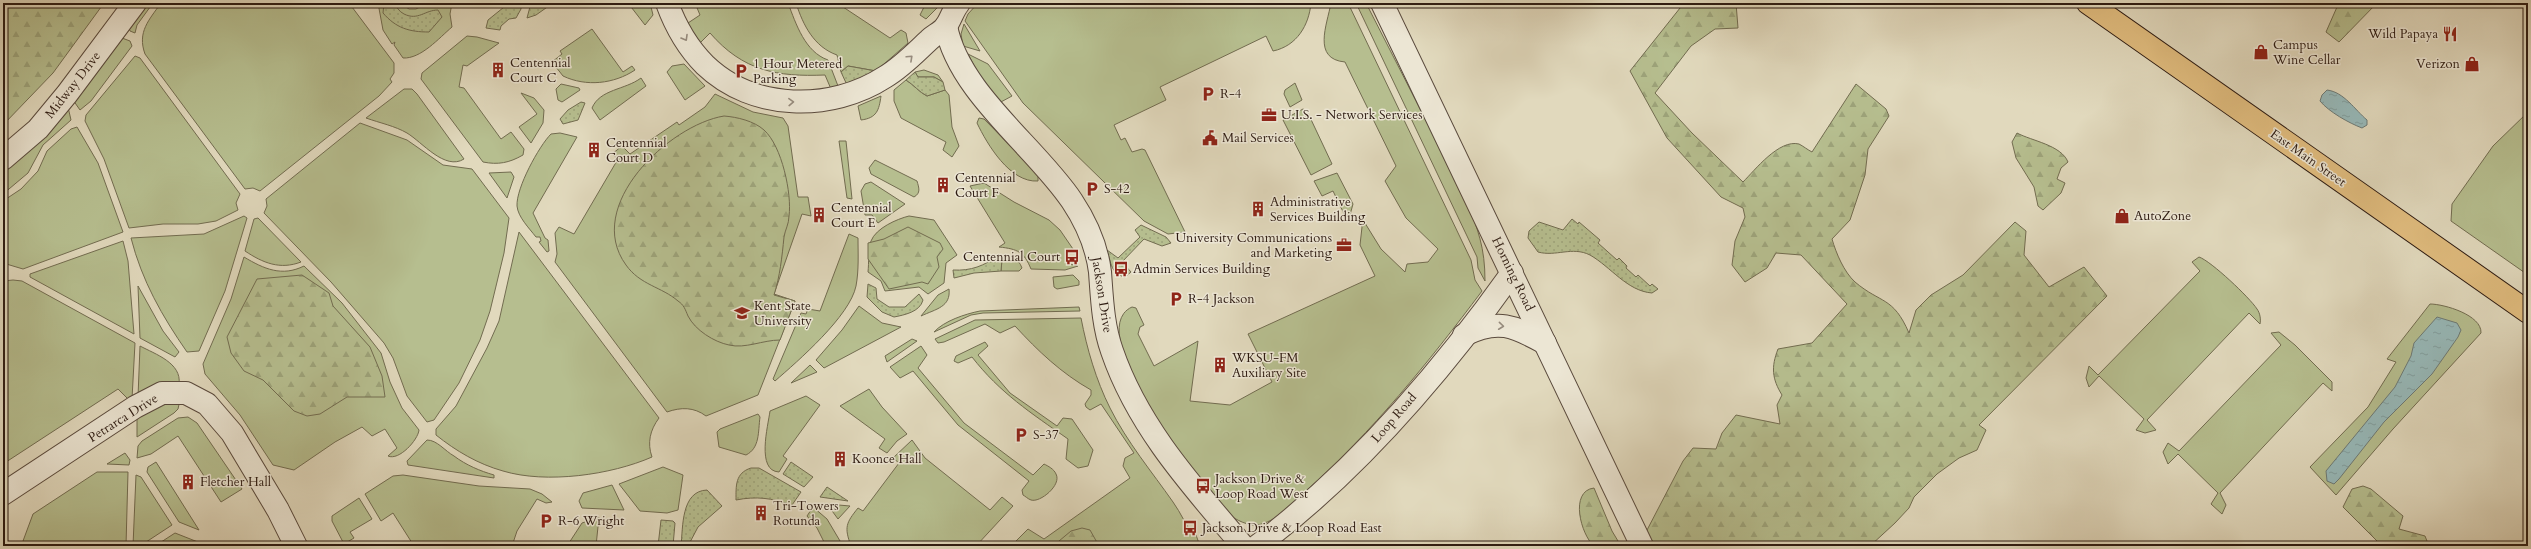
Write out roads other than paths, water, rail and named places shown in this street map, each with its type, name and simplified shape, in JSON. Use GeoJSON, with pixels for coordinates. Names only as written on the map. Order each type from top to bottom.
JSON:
{"type":"FeatureCollection","features":[{"type":"Feature","properties":{"kind":"main road","name":"East Main Street"},"geometry":{"type":"LineString","coordinates":[[2088,3],[2528,312]]}},
{"type":"Feature","properties":{"kind":"street","name":"Midway Drive"},"geometry":{"type":"LineString","coordinates":[[3,159],[43,123],[135,3]]}},
{"type":"Feature","properties":{"kind":"street"},"geometry":{"type":"LineString","coordinates":[[667,3],[686,41],[704,64],[734,86],[781,102],[812,101],[845,96],[884,78],[907,62],[946,26],[950,15],[959,3]]}},
{"type":"Feature","properties":{"kind":"street","name":"Horning Road"},"geometry":{"type":"LineString","coordinates":[[1382,3],[1642,546]]}},
{"type":"Feature","properties":{"kind":"street","name":"Jackson Drive"},"geometry":{"type":"LineString","coordinates":[[946,26],[948,37],[957,55],[985,100],[1051,174],[1082,217],[1098,263],[1101,297],[1111,350],[1136,406],[1167,454],[1243,546]]}},
{"type":"Feature","properties":{"kind":"street","name":"Loop Road"},"geometry":{"type":"LineString","coordinates":[[1257,546],[1329,486],[1364,453],[1399,415],[1512,273]]}},
{"type":"Feature","properties":{"kind":"street"},"geometry":{"type":"LineString","coordinates":[[1464,335],[1482,326],[1506,326],[1523,331],[1545,343]]}},
{"type":"Feature","properties":{"kind":"street","name":"Petrarca Drive"},"geometry":{"type":"LineString","coordinates":[[3,494],[135,407],[162,393],[186,393],[207,404],[232,433],[278,510],[296,546]]}},
{"type":"Feature","properties":{"kind":"water"},"geometry":{"type":"Polygon","coordinates":[[[2327,90],[2339,94],[2349,102],[2367,120],[2367,125],[2362,128],[2357,126],[2340,117],[2324,105],[2320,101],[2322,95],[2327,90]]]}},
{"type":"Feature","properties":{"kind":"water"},"geometry":{"type":"Polygon","coordinates":[[[2437,317],[2457,323],[2461,330],[2458,337],[2432,374],[2384,422],[2339,479],[2334,484],[2327,481],[2326,471],[2395,387],[2411,356],[2414,343],[2437,317]]]}},
{"type":"Feature","properties":{"kind":"place","name":"Wild Papaya"},"geometry":{"type":"Point","coordinates":[2450,34]}},
{"type":"Feature","properties":{"kind":"place","name":"Campus Wine Cellar"},"geometry":{"type":"Point","coordinates":[2261,52]}},
{"type":"Feature","properties":{"kind":"place","name":"Verizon"},"geometry":{"type":"Point","coordinates":[2472,64]}},
{"type":"Feature","properties":{"kind":"place","name":"Centennial Court C"},"geometry":{"type":"Point","coordinates":[498,70]}},
{"type":"Feature","properties":{"kind":"place","name":"1 Hour Metered Parking"},"geometry":{"type":"Point","coordinates":[741,71]}},
{"type":"Feature","properties":{"kind":"place","name":"R-4"},"geometry":{"type":"Point","coordinates":[1208,94]}},
{"type":"Feature","properties":{"kind":"place","name":"U.I.S. - Network Services"},"geometry":{"type":"Point","coordinates":[1269,115]}},
{"type":"Feature","properties":{"kind":"place","name":"Mail Services"},"geometry":{"type":"Point","coordinates":[1210,138]}},
{"type":"Feature","properties":{"kind":"place","name":"Centennial Court D"},"geometry":{"type":"Point","coordinates":[594,150]}},
{"type":"Feature","properties":{"kind":"place","name":"Centennial Court F"},"geometry":{"type":"Point","coordinates":[943,185]}},
{"type":"Feature","properties":{"kind":"place","name":"S-42"},"geometry":{"type":"Point","coordinates":[1092,189]}},
{"type":"Feature","properties":{"kind":"place","name":"Administrative Services Building"},"geometry":{"type":"Point","coordinates":[1258,209]}},
{"type":"Feature","properties":{"kind":"place","name":"Centennial Court E"},"geometry":{"type":"Point","coordinates":[819,215]}},
{"type":"Feature","properties":{"kind":"place","name":"AutoZone"},"geometry":{"type":"Point","coordinates":[2122,216]}},
{"type":"Feature","properties":{"kind":"place","name":"University Communications and Marketing"},"geometry":{"type":"Point","coordinates":[1344,245]}},
{"type":"Feature","properties":{"kind":"place","name":"Centennial Court"},"geometry":{"type":"Point","coordinates":[1072,257]}},
{"type":"Feature","properties":{"kind":"place","name":"Admin Services Building"},"geometry":{"type":"Point","coordinates":[1121,269]}},
{"type":"Feature","properties":{"kind":"place","name":"R-4 Jackson"},"geometry":{"type":"Point","coordinates":[1176,299]}},
{"type":"Feature","properties":{"kind":"place","name":"Kent State University"},"geometry":{"type":"Point","coordinates":[742,313]}},
{"type":"Feature","properties":{"kind":"place","name":"WKSU-FM Auxiliary Site"},"geometry":{"type":"Point","coordinates":[1220,365]}},
{"type":"Feature","properties":{"kind":"place","name":"S-37"},"geometry":{"type":"Point","coordinates":[1021,435]}},
{"type":"Feature","properties":{"kind":"place","name":"Koonce Hall"},"geometry":{"type":"Point","coordinates":[840,459]}},
{"type":"Feature","properties":{"kind":"place","name":"Fletcher Hall"},"geometry":{"type":"Point","coordinates":[188,482]}},
{"type":"Feature","properties":{"kind":"place","name":"Jackson Drive & Loop Road West"},"geometry":{"type":"Point","coordinates":[1203,486]}},
{"type":"Feature","properties":{"kind":"place","name":"Tri-Towers Rotunda"},"geometry":{"type":"Point","coordinates":[761,513]}},
{"type":"Feature","properties":{"kind":"place","name":"R-6 Wright"},"geometry":{"type":"Point","coordinates":[546,521]}},
{"type":"Feature","properties":{"kind":"place","name":"Jackson Drive & Loop Road East"},"geometry":{"type":"Point","coordinates":[1190,528]}}]}
